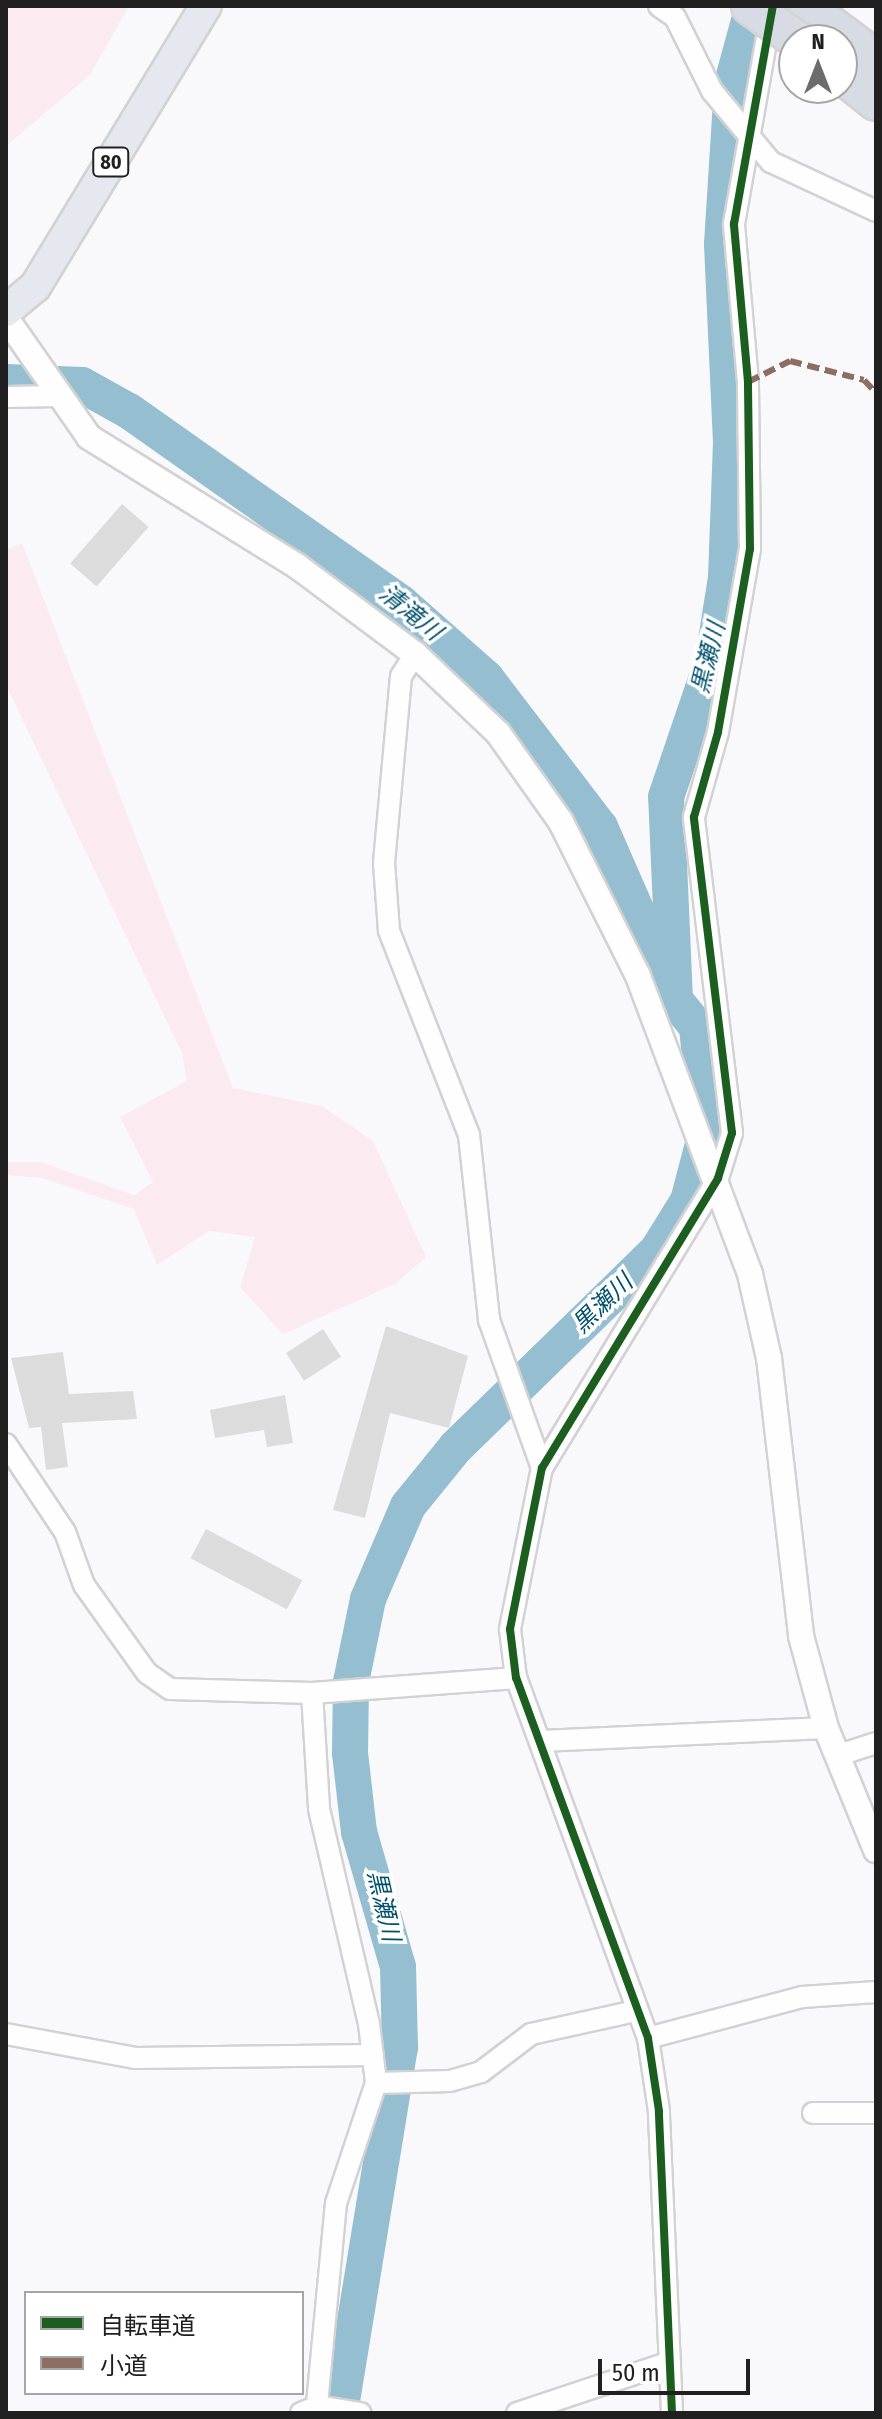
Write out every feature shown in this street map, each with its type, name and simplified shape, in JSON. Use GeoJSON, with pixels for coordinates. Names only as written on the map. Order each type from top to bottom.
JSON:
{"type":"FeatureCollection","features":[{"type":"Feature","properties":{"kind":"highway"},"geometry":{"type":"LineString","coordinates":[[750,6],[778,26]]}},
{"type":"Feature","properties":{"kind":"highway"},"geometry":{"type":"LineString","coordinates":[[805,6],[876,59]]}},
{"type":"Feature","properties":{"kind":"highway"},"geometry":{"type":"LineString","coordinates":[[858,88],[876,102]]}},
{"type":"Feature","properties":{"kind":"main road","name":"80"},"geometry":{"type":"LineString","coordinates":[[6,311],[35,287],[206,6]]}},
{"type":"Feature","properties":{"kind":"street"},"geometry":{"type":"LineString","coordinates":[[659,6],[675,17],[718,99],[771,162],[876,211]]}},
{"type":"Feature","properties":{"kind":"street"},"geometry":{"type":"LineString","coordinates":[[672,2413],[659,2111],[648,2038],[516,1678],[510,1629],[542,1468],[718,1177],[732,1133],[694,817],[718,732],[750,549],[748,382],[734,224],[745,130],[773,6]]}},
{"type":"Feature","properties":{"kind":"street"},"geometry":{"type":"LineString","coordinates":[[6,318],[45,372],[57,396],[89,437],[297,566],[415,654],[498,733],[561,822],[676,1071],[718,1177],[764,1328],[792,1581],[826,1728],[876,1850]]}},
{"type":"Feature","properties":{"kind":"street"},"geometry":{"type":"LineString","coordinates":[[6,397],[57,396]]}},
{"type":"Feature","properties":{"kind":"street"},"geometry":{"type":"LineString","coordinates":[[415,654],[401,676],[384,863],[389,931],[469,1135],[482,1282],[510,1375],[528,1416],[542,1468]]}},
{"type":"Feature","properties":{"kind":"street"},"geometry":{"type":"LineString","coordinates":[[6,1444],[65,1532],[84,1585],[147,1673],[196,1693],[317,1693],[516,1678]]}},
{"type":"Feature","properties":{"kind":"street"},"geometry":{"type":"LineString","coordinates":[[317,1693],[319,1809],[373,2055],[376,2083],[336,2203],[312,2411],[360,2413]]}},
{"type":"Feature","properties":{"kind":"street"},"geometry":{"type":"LineString","coordinates":[[541,1741],[826,1728]]}},
{"type":"Feature","properties":{"kind":"street"},"geometry":{"type":"LineString","coordinates":[[836,1756],[876,1743]]}},
{"type":"Feature","properties":{"kind":"street"},"geometry":{"type":"LineString","coordinates":[[648,2038],[802,1997],[876,1992]]}},
{"type":"Feature","properties":{"kind":"street"},"geometry":{"type":"LineString","coordinates":[[376,2083],[420,2083],[481,2072],[531,2034],[559,2025],[636,2011]]}},
{"type":"Feature","properties":{"kind":"street"},"geometry":{"type":"LineString","coordinates":[[6,2034],[135,2058],[373,2055]]}},
{"type":"Feature","properties":{"kind":"street"},"geometry":{"type":"LineString","coordinates":[[813,2113],[876,2113]]}},
{"type":"Feature","properties":{"kind":"street"},"geometry":{"type":"LineString","coordinates":[[517,2413],[670,2362]]}},
{"type":"Feature","properties":{"kind":"shaded area"},"geometry":{"type":"Polygon","coordinates":[[[6,6],[129,6],[90,75],[6,146],[6,6]]]}},
{"type":"Feature","properties":{"kind":"shaded area"},"geometry":{"type":"Polygon","coordinates":[[[22,543],[233,1088],[322,1106],[373,1141],[426,1257],[395,1284],[283,1334],[240,1287],[255,1237],[209,1231],[157,1265],[134,1209],[42,1178],[6,1175],[6,1162],[41,1162],[134,1195],[153,1182],[120,1117],[187,1081],[182,1053],[6,685],[6,550],[22,543]]]}},
{"type":"Feature","properties":{"kind":"building"},"geometry":{"type":"Polygon","coordinates":[[[122,504],[148,527],[97,587],[70,564],[122,504]]]}},
{"type":"Feature","properties":{"kind":"building"},"geometry":{"type":"Polygon","coordinates":[[[386,1326],[468,1356],[449,1428],[390,1413],[365,1518],[333,1510],[386,1326]]]}},
{"type":"Feature","properties":{"kind":"building"},"geometry":{"type":"Polygon","coordinates":[[[323,1329],[341,1357],[304,1381],[286,1353],[323,1329]]]}},
{"type":"Feature","properties":{"kind":"building"},"geometry":{"type":"Polygon","coordinates":[[[63,1352],[69,1394],[133,1391],[137,1419],[62,1423],[68,1467],[46,1470],[41,1427],[29,1428],[11,1358],[63,1352]]]}},
{"type":"Feature","properties":{"kind":"building"},"geometry":{"type":"Polygon","coordinates":[[[285,1395],[293,1443],[267,1447],[264,1430],[215,1438],[210,1410],[285,1395]]]}},
{"type":"Feature","properties":{"kind":"building"},"geometry":{"type":"Polygon","coordinates":[[[206,1529],[302,1580],[287,1609],[191,1558],[206,1529]]]}},
{"type":"Feature","properties":{"kind":"waterway","name":"黒瀬川"},"geometry":{"type":"LineString","coordinates":[[340,2413],[400,2048],[398,1967],[359,1832],[350,1753],[351,1682],[368,1599],[408,1506],[456,1447],[657,1251],[688,1201],[707,1129],[697,1027],[675,1000],[666,797],[713,659],[726,578],[731,443],[722,244],[732,83],[753,6]]}},
{"type":"Feature","properties":{"kind":"waterway","name":"清滝川"},"geometry":{"type":"LineString","coordinates":[[6,382],[82,385],[129,411],[401,603],[486,678],[600,827],[667,980]]}},
{"type":"Feature","properties":{"kind":"marked path"},"geometry":{"type":"LineString","coordinates":[[748,382],[790,361],[864,380],[876,393]]}},
{"type":"Feature","properties":{"kind":"cycle path"},"geometry":{"type":"LineString","coordinates":[[672,2413],[659,2111],[648,2038],[516,1678],[510,1629],[542,1468],[718,1178],[732,1133],[694,817],[718,732],[750,549],[748,382],[734,224],[773,6]]}}]}
